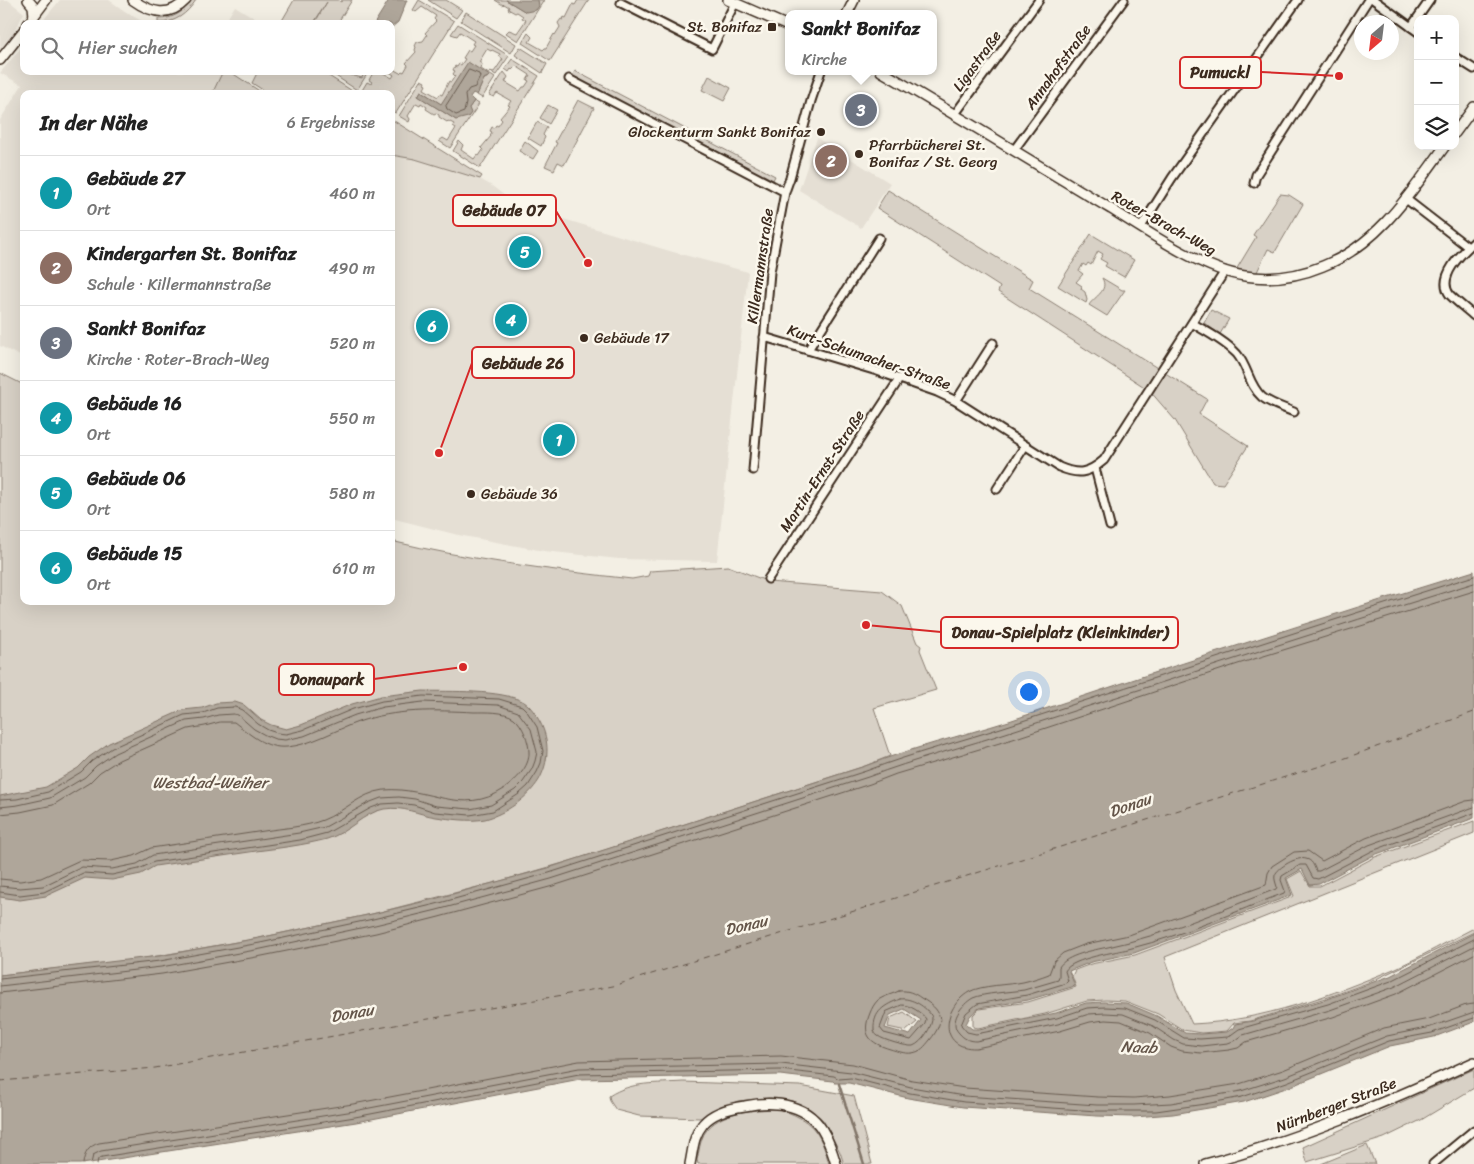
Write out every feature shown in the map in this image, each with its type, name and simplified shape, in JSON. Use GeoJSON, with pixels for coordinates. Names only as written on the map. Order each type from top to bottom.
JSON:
{"type":"FeatureCollection","features":[{"type":"Feature","properties":{"kind":"street"},"geometry":{"type":"LineString","coordinates":[[28,0],[33,6],[31,20]]}},
{"type":"Feature","properties":{"kind":"street"},"geometry":{"type":"LineString","coordinates":[[31,20],[46,0]]}},
{"type":"Feature","properties":{"kind":"street"},"geometry":{"type":"LineString","coordinates":[[133,0],[145,8],[160,12],[178,8],[186,0]]}},
{"type":"Feature","properties":{"kind":"street","name":"Ligastraße"},"geometry":{"type":"LineString","coordinates":[[955,114],[1039,0]]}},
{"type":"Feature","properties":{"kind":"street","name":"Annahofstraße"},"geometry":{"type":"LineString","coordinates":[[1014,150],[1124,0]]}},
{"type":"Feature","properties":{"kind":"street"},"geometry":{"type":"LineString","coordinates":[[1141,228],[1170,182],[1298,0]]}},
{"type":"Feature","properties":{"kind":"street"},"geometry":{"type":"LineString","coordinates":[[1254,183],[1256,175],[1368,0]]}},
{"type":"Feature","properties":{"kind":"street"},"geometry":{"type":"LineString","coordinates":[[1374,0],[1414,29]]}},
{"type":"Feature","properties":{"kind":"street"},"geometry":{"type":"LineString","coordinates":[[1411,27],[1430,0]]}},
{"type":"Feature","properties":{"kind":"street"},"geometry":{"type":"LineString","coordinates":[[621,3],[712,49],[732,2],[785,25]]}},
{"type":"Feature","properties":{"kind":"street"},"geometry":{"type":"LineString","coordinates":[[0,60],[20,35]]}},
{"type":"Feature","properties":{"kind":"street"},"geometry":{"type":"LineString","coordinates":[[1459,59],[1474,69]]}},
{"type":"Feature","properties":{"kind":"street","name":"Killermannstraße"},"geometry":{"type":"LineString","coordinates":[[753,470],[770,272],[785,192],[811,101],[821,75]]}},
{"type":"Feature","properties":{"kind":"street","name":"Roter-Brach-Weg"},"geometry":{"type":"LineString","coordinates":[[888,75],[1141,228],[1210,266],[1244,276],[1284,276],[1303,273],[1324,266],[1357,248],[1388,220],[1442,150]]}},
{"type":"Feature","properties":{"kind":"street"},"geometry":{"type":"LineString","coordinates":[[569,79],[785,192]]}},
{"type":"Feature","properties":{"kind":"street"},"geometry":{"type":"LineString","coordinates":[[1459,128],[1474,107]]}},
{"type":"Feature","properties":{"kind":"street"},"geometry":{"type":"LineString","coordinates":[[1406,199],[1468,247]]}},
{"type":"Feature","properties":{"kind":"street"},"geometry":{"type":"LineString","coordinates":[[808,350],[879,238]]}},
{"type":"Feature","properties":{"kind":"street"},"geometry":{"type":"LineString","coordinates":[[1474,242],[1449,272],[1446,287],[1450,294],[1474,316]]}},
{"type":"Feature","properties":{"kind":"street"},"geometry":{"type":"LineString","coordinates":[[1110,526],[1094,468],[1104,460],[1226,271]]}},
{"type":"Feature","properties":{"kind":"street"},"geometry":{"type":"LineString","coordinates":[[1192,323],[1229,346],[1237,354],[1253,386],[1262,397],[1294,412]]}},
{"type":"Feature","properties":{"kind":"street","name":"Kurt-Schumacher-Straße"},"geometry":{"type":"LineString","coordinates":[[764,336],[900,378],[937,392],[956,401],[1025,446],[1068,471],[1086,472],[1094,468]]}},
{"type":"Feature","properties":{"kind":"street"},"geometry":{"type":"LineString","coordinates":[[956,401],[993,343]]}},
{"type":"Feature","properties":{"kind":"street","name":"Martin-Ernst-Straße"},"geometry":{"type":"LineString","coordinates":[[768,579],[900,378]]}},
{"type":"Feature","properties":{"kind":"street"},"geometry":{"type":"LineString","coordinates":[[997,489],[1025,446]]}},
{"type":"Feature","properties":{"kind":"street","name":"Nürnberger Straße"},"geometry":{"type":"LineString","coordinates":[[1205,1164],[1295,1137],[1420,1087],[1474,1062]]}},
{"type":"Feature","properties":{"kind":"street"},"geometry":{"type":"LineString","coordinates":[[691,1162],[695,1139],[704,1122],[730,1108],[776,1103],[789,1104],[802,1110],[813,1119],[826,1135],[836,1164]]}},
{"type":"Feature","properties":{"kind":"street"},"geometry":{"type":"LineString","coordinates":[[1433,1164],[1474,1130]]}},
{"type":"Feature","properties":{"kind":"shaded area"},"geometry":{"type":"Polygon","coordinates":[[[0,0],[8,0],[24,13],[14,32],[0,50],[0,0]]]}},
{"type":"Feature","properties":{"kind":"shaded area"},"geometry":{"type":"Polygon","coordinates":[[[60,0],[109,0],[140,20],[43,20],[60,0]]]}},
{"type":"Feature","properties":{"kind":"shaded area"},"geometry":{"type":"Polygon","coordinates":[[[192,0],[196,0],[189,10],[180,17],[172,20],[158,20],[169,18],[185,8],[192,0]]]}},
{"type":"Feature","properties":{"kind":"shaded area"},"geometry":{"type":"Polygon","coordinates":[[[294,0],[338,0],[341,2],[342,0],[352,0],[340,20],[316,20],[327,2],[316,20],[282,20],[294,0]]]}},
{"type":"Feature","properties":{"kind":"shaded area"},"geometry":{"type":"Polygon","coordinates":[[[419,0],[454,21],[396,113],[395,90],[362,90],[367,82],[371,84],[372,82],[369,80],[372,75],[387,75],[392,78],[395,75],[395,70],[400,73],[404,72],[408,65],[406,63],[416,52],[415,46],[417,42],[423,41],[427,35],[425,33],[436,21],[434,19],[436,16],[422,7],[416,12],[413,10],[419,0]]]}},
{"type":"Feature","properties":{"kind":"shaded area"},"geometry":{"type":"Polygon","coordinates":[[[428,0],[446,0],[462,10],[456,18],[428,0]]]}},
{"type":"Feature","properties":{"kind":"shaded area"},"geometry":{"type":"Polygon","coordinates":[[[495,0],[506,0],[526,12],[538,0],[544,0],[518,41],[506,33],[509,30],[517,33],[526,20],[517,12],[515,13],[508,9],[509,7],[495,0]]]}},
{"type":"Feature","properties":{"kind":"shaded area"},"geometry":{"type":"Polygon","coordinates":[[[578,0],[589,0],[550,61],[522,43],[528,33],[532,37],[529,42],[543,50],[546,48],[560,27],[558,23],[564,17],[566,18],[573,4],[575,5],[578,0]]]}},
{"type":"Feature","properties":{"kind":"shaded area"},"geometry":{"type":"Polygon","coordinates":[[[235,6],[258,20],[226,20],[235,6]]]}},
{"type":"Feature","properties":{"kind":"shaded area"},"geometry":{"type":"Polygon","coordinates":[[[466,12],[516,44],[511,53],[461,21],[466,12]]]}},
{"type":"Feature","properties":{"kind":"shaded area"},"geometry":{"type":"Polygon","coordinates":[[[458,24],[509,56],[496,75],[489,71],[494,72],[503,59],[499,56],[500,54],[487,49],[479,62],[482,64],[481,69],[495,78],[482,98],[477,95],[484,80],[441,104],[421,91],[418,96],[456,120],[474,101],[479,104],[450,148],[439,141],[443,138],[448,141],[456,128],[453,126],[454,124],[447,122],[436,113],[434,114],[426,109],[427,107],[421,103],[420,105],[416,103],[408,116],[409,122],[399,116],[421,80],[426,85],[424,89],[438,97],[440,94],[442,95],[449,81],[451,82],[455,76],[453,74],[455,71],[453,70],[455,66],[461,65],[468,50],[470,51],[474,45],[472,44],[474,41],[460,32],[457,36],[451,34],[458,24]]]}},
{"type":"Feature","properties":{"kind":"shaded area"},"geometry":{"type":"Polygon","coordinates":[[[520,47],[547,64],[542,73],[515,55],[520,47]]]}},
{"type":"Feature","properties":{"kind":"shaded area"},"geometry":{"type":"Polygon","coordinates":[[[20,49],[20,75],[222,75],[214,90],[20,90],[20,356],[0,346],[0,120],[22,85],[0,73],[20,49]]]}},
{"type":"Feature","properties":{"kind":"shaded area"},"geometry":{"type":"Polygon","coordinates":[[[512,59],[539,76],[480,168],[453,151],[459,141],[463,145],[461,150],[474,159],[483,150],[481,148],[491,136],[492,132],[490,131],[492,127],[498,126],[502,120],[500,118],[510,106],[508,105],[511,101],[497,93],[494,97],[489,95],[504,72],[508,77],[505,82],[520,91],[529,81],[527,80],[530,75],[516,66],[509,72],[505,69],[512,59]]]}},
{"type":"Feature","properties":{"kind":"shaded area"},"geometry":{"type":"Polygon","coordinates":[[[575,71],[775,176],[771,184],[571,78],[575,71]]]}},
{"type":"Feature","properties":{"kind":"shaded area"},"geometry":{"type":"Polygon","coordinates":[[[221,75],[235,75],[258,90],[214,90],[221,75]]]}},
{"type":"Feature","properties":{"kind":"shaded area"},"geometry":{"type":"Polygon","coordinates":[[[256,75],[327,75],[351,90],[263,90],[252,83],[256,75]]]}},
{"type":"Feature","properties":{"kind":"shaded area"},"geometry":{"type":"Polygon","coordinates":[[[334,75],[351,75],[362,78],[363,75],[366,75],[357,90],[334,75]]]}},
{"type":"Feature","properties":{"kind":"shaded area"},"geometry":{"type":"Polygon","coordinates":[[[709,76],[731,88],[724,101],[702,90],[709,76]]]}},
{"type":"Feature","properties":{"kind":"shaded area"},"geometry":{"type":"Polygon","coordinates":[[[578,100],[594,108],[564,165],[558,162],[554,170],[545,166],[557,143],[555,142],[578,100]]]}},
{"type":"Feature","properties":{"kind":"shaded area"},"geometry":{"type":"Polygon","coordinates":[[[548,105],[557,110],[549,124],[540,118],[548,105]]]}},
{"type":"Feature","properties":{"kind":"shaded area"},"geometry":{"type":"Polygon","coordinates":[[[395,122],[482,176],[480,179],[415,159],[395,156],[395,122]]]}},
{"type":"Feature","properties":{"kind":"shaded area"},"geometry":{"type":"Polygon","coordinates":[[[537,122],[547,127],[541,146],[528,138],[537,122]]]}},
{"type":"Feature","properties":{"kind":"shaded area"},"geometry":{"type":"Polygon","coordinates":[[[817,138],[890,183],[861,228],[799,190],[817,138]]]}},
{"type":"Feature","properties":{"kind":"shaded area"},"geometry":{"type":"Polygon","coordinates":[[[525,141],[538,151],[533,159],[519,151],[525,141]]]}},
{"type":"Feature","properties":{"kind":"shaded area"},"geometry":{"type":"Polygon","coordinates":[[[395,156],[415,159],[480,179],[517,205],[673,252],[748,272],[717,561],[619,559],[544,551],[458,535],[395,519],[395,156]]]}},
{"type":"Feature","properties":{"kind":"shaded area"},"geometry":{"type":"Polygon","coordinates":[[[888,190],[1033,280],[1029,288],[1207,399],[1199,414],[1248,446],[1223,484],[1213,483],[1175,420],[1149,390],[998,292],[1000,287],[877,208],[888,190]]]}},
{"type":"Feature","properties":{"kind":"shaded area"},"geometry":{"type":"Polygon","coordinates":[[[1280,194],[1289,195],[1303,204],[1275,252],[1268,249],[1256,274],[1236,270],[1256,237],[1253,235],[1280,194]]]}},
{"type":"Feature","properties":{"kind":"shaded area"},"geometry":{"type":"Polygon","coordinates":[[[1091,234],[1134,260],[1124,277],[1105,266],[1107,263],[1100,259],[1103,254],[1098,251],[1091,265],[1088,263],[1086,266],[1083,264],[1079,271],[1083,274],[1076,282],[1082,286],[1081,289],[1085,292],[1086,303],[1058,286],[1091,234]]]}},
{"type":"Feature","properties":{"kind":"shaded area"},"geometry":{"type":"Polygon","coordinates":[[[1102,278],[1125,290],[1107,316],[1089,305],[1103,290],[1104,283],[1102,278]]]}},
{"type":"Feature","properties":{"kind":"shaded area"},"geometry":{"type":"Polygon","coordinates":[[[1211,310],[1229,319],[1220,334],[1204,323],[1211,310]]]}},
{"type":"Feature","properties":{"kind":"shaded area"},"geometry":{"type":"Polygon","coordinates":[[[0,373],[20,383],[20,605],[395,605],[395,542],[481,559],[632,579],[648,576],[650,571],[728,566],[769,582],[882,591],[902,606],[917,643],[921,646],[920,650],[936,690],[874,708],[890,756],[865,766],[577,859],[501,881],[372,914],[259,938],[140,959],[0,975],[0,373]]]}},
{"type":"Feature","properties":{"kind":"shaded area"},"geometry":{"type":"Polygon","coordinates":[[[1474,821],[1474,833],[1165,957],[1176,990],[1192,1024],[1218,1022],[1270,1012],[1347,988],[1406,963],[1474,928],[1474,932],[1370,982],[1332,996],[1250,1021],[1234,1023],[1227,1031],[1201,1033],[1183,1030],[1158,1014],[1125,1001],[1106,1000],[1087,1001],[1045,1014],[978,1028],[973,1027],[973,1015],[979,1009],[1028,1002],[1076,987],[1072,976],[1075,970],[1091,964],[1135,955],[1294,896],[1287,879],[1301,871],[1310,886],[1320,886],[1375,857],[1474,821]]]}},
{"type":"Feature","properties":{"kind":"shaded area"},"geometry":{"type":"Polygon","coordinates":[[[904,1012],[917,1022],[906,1031],[888,1027],[890,1018],[904,1012]]]}},
{"type":"Feature","properties":{"kind":"shaded area"},"geometry":{"type":"Polygon","coordinates":[[[1474,1069],[1474,1088],[1421,1120],[1384,1138],[1307,1162],[1303,1147],[1474,1069]]]}},
{"type":"Feature","properties":{"kind":"shaded area"},"geometry":{"type":"Polygon","coordinates":[[[683,1082],[800,1086],[854,1096],[872,1164],[844,1164],[840,1152],[823,1120],[810,1109],[792,1101],[771,1098],[738,1101],[700,1118],[639,1116],[616,1110],[610,1101],[609,1096],[626,1088],[644,1084],[683,1082]]]}},
{"type":"Feature","properties":{"kind":"shaded area"},"geometry":{"type":"Polygon","coordinates":[[[779,1109],[799,1117],[813,1128],[826,1152],[829,1164],[698,1164],[697,1160],[704,1134],[719,1120],[748,1111],[779,1109]]]}},
{"type":"Feature","properties":{"kind":"shaded area"},"geometry":{"type":"Polygon","coordinates":[[[1367,1145],[1375,1164],[1321,1164],[1367,1145]]]}},
{"type":"Feature","properties":{"kind":"water"},"geometry":{"type":"Polygon","coordinates":[[[389,0],[407,0],[398,22],[395,25],[395,20],[376,20],[389,0]]]}},
{"type":"Feature","properties":{"kind":"water"},"geometry":{"type":"Polygon","coordinates":[[[506,0],[538,0],[539,6],[536,10],[526,12],[506,0]]]}},
{"type":"Feature","properties":{"kind":"water"},"geometry":{"type":"Polygon","coordinates":[[[468,62],[490,76],[484,79],[477,95],[473,93],[470,97],[474,101],[469,108],[471,113],[468,117],[456,120],[418,96],[421,91],[441,104],[468,62]]]}},
{"type":"Feature","properties":{"kind":"water"},"geometry":{"type":"Polygon","coordinates":[[[1474,571],[1474,818],[1374,855],[1319,884],[1310,885],[1302,869],[1286,878],[1292,895],[1134,953],[1091,962],[1069,971],[1075,986],[1028,1000],[979,1008],[970,1016],[966,1024],[972,1029],[979,1029],[1056,1013],[1086,1003],[1104,1002],[1126,1003],[1157,1016],[1185,1033],[1227,1032],[1235,1024],[1253,1021],[1327,999],[1390,976],[1474,933],[1474,1022],[1434,1037],[1390,1046],[1289,1087],[1244,1102],[1173,1114],[1134,1117],[1097,1116],[963,1107],[908,1098],[849,1083],[835,1083],[833,1081],[780,1075],[580,1079],[356,1122],[97,1162],[80,1164],[0,1164],[0,975],[159,956],[259,938],[434,899],[548,868],[900,753],[1009,721],[1183,663],[1474,571]],[[904,1009],[890,1015],[885,1028],[910,1035],[921,1020],[904,1009]]]}},
{"type":"Feature","properties":{"kind":"water","name":"Westbad-Weiher"},"geometry":{"type":"Polygon","coordinates":[[[423,691],[489,693],[514,698],[529,706],[537,716],[543,729],[547,751],[545,766],[539,780],[529,793],[508,809],[485,819],[454,819],[429,816],[404,809],[384,809],[376,811],[327,839],[155,866],[141,874],[112,880],[85,878],[46,896],[20,900],[0,897],[0,796],[46,787],[78,768],[89,757],[109,743],[183,710],[202,708],[216,703],[235,702],[244,705],[261,720],[286,729],[301,725],[352,704],[381,696],[423,691]]]}},
{"type":"Feature","properties":{"kind":"waterway"},"geometry":{"type":"LineString","coordinates":[[839,1084],[864,1164]]}},
{"type":"Feature","properties":{"kind":"ferry route"},"geometry":{"type":"LineString","coordinates":[[0,1081],[155,1068],[613,986],[1340,760],[1474,712]]}},
{"type":"Feature","properties":{"kind":"place","name":"St. Bonifaz"},"geometry":{"type":"Point","coordinates":[772,27]}},
{"type":"Feature","properties":{"kind":"place","name":"Pumuckl"},"geometry":{"type":"Point","coordinates":[1339,76]}},
{"type":"Feature","properties":{"kind":"place","name":"Sankt Bonifaz"},"geometry":{"type":"Point","coordinates":[861,110]}},
{"type":"Feature","properties":{"kind":"place","name":"Glockenturm Sankt Bonifaz"},"geometry":{"type":"Point","coordinates":[821,132]}},
{"type":"Feature","properties":{"kind":"place","name":"Pfarrbücherei St. Bonifaz / St. Georg"},"geometry":{"type":"Point","coordinates":[859,154]}},
{"type":"Feature","properties":{"kind":"place","name":"Kindergarten St. Bonifaz"},"geometry":{"type":"Point","coordinates":[831,161]}},
{"type":"Feature","properties":{"kind":"place","name":"Gebäude 06"},"geometry":{"type":"Point","coordinates":[525,252]}},
{"type":"Feature","properties":{"kind":"place","name":"Gebäude 07"},"geometry":{"type":"Point","coordinates":[588,263]}},
{"type":"Feature","properties":{"kind":"place","name":"Gebäude 16"},"geometry":{"type":"Point","coordinates":[511,320]}},
{"type":"Feature","properties":{"kind":"place","name":"Gebäude 15"},"geometry":{"type":"Point","coordinates":[432,326]}},
{"type":"Feature","properties":{"kind":"place","name":"Gebäude 17"},"geometry":{"type":"Point","coordinates":[584,338]}},
{"type":"Feature","properties":{"kind":"place","name":"Gebäude 27"},"geometry":{"type":"Point","coordinates":[559,440]}},
{"type":"Feature","properties":{"kind":"place","name":"Gebäude 26"},"geometry":{"type":"Point","coordinates":[439,453]}},
{"type":"Feature","properties":{"kind":"place","name":"Gebäude 36"},"geometry":{"type":"Point","coordinates":[471,494]}},
{"type":"Feature","properties":{"kind":"place","name":"Donau-Spielplatz (Kleinkinder)"},"geometry":{"type":"Point","coordinates":[866,625]}},
{"type":"Feature","properties":{"kind":"place","name":"Donaupark"},"geometry":{"type":"Point","coordinates":[463,667]}},
{"type":"Feature","properties":{"kind":"water label","name":"Donau"},"geometry":{"type":"Point","coordinates":[1130,805]}},
{"type":"Feature","properties":{"kind":"water label","name":"Donau"},"geometry":{"type":"Point","coordinates":[746,925]}},
{"type":"Feature","properties":{"kind":"water label","name":"Donau"},"geometry":{"type":"Point","coordinates":[352,1013]}},
{"type":"Feature","properties":{"kind":"water label","name":"Naab"},"geometry":{"type":"Point","coordinates":[1139,1047]}}]}
